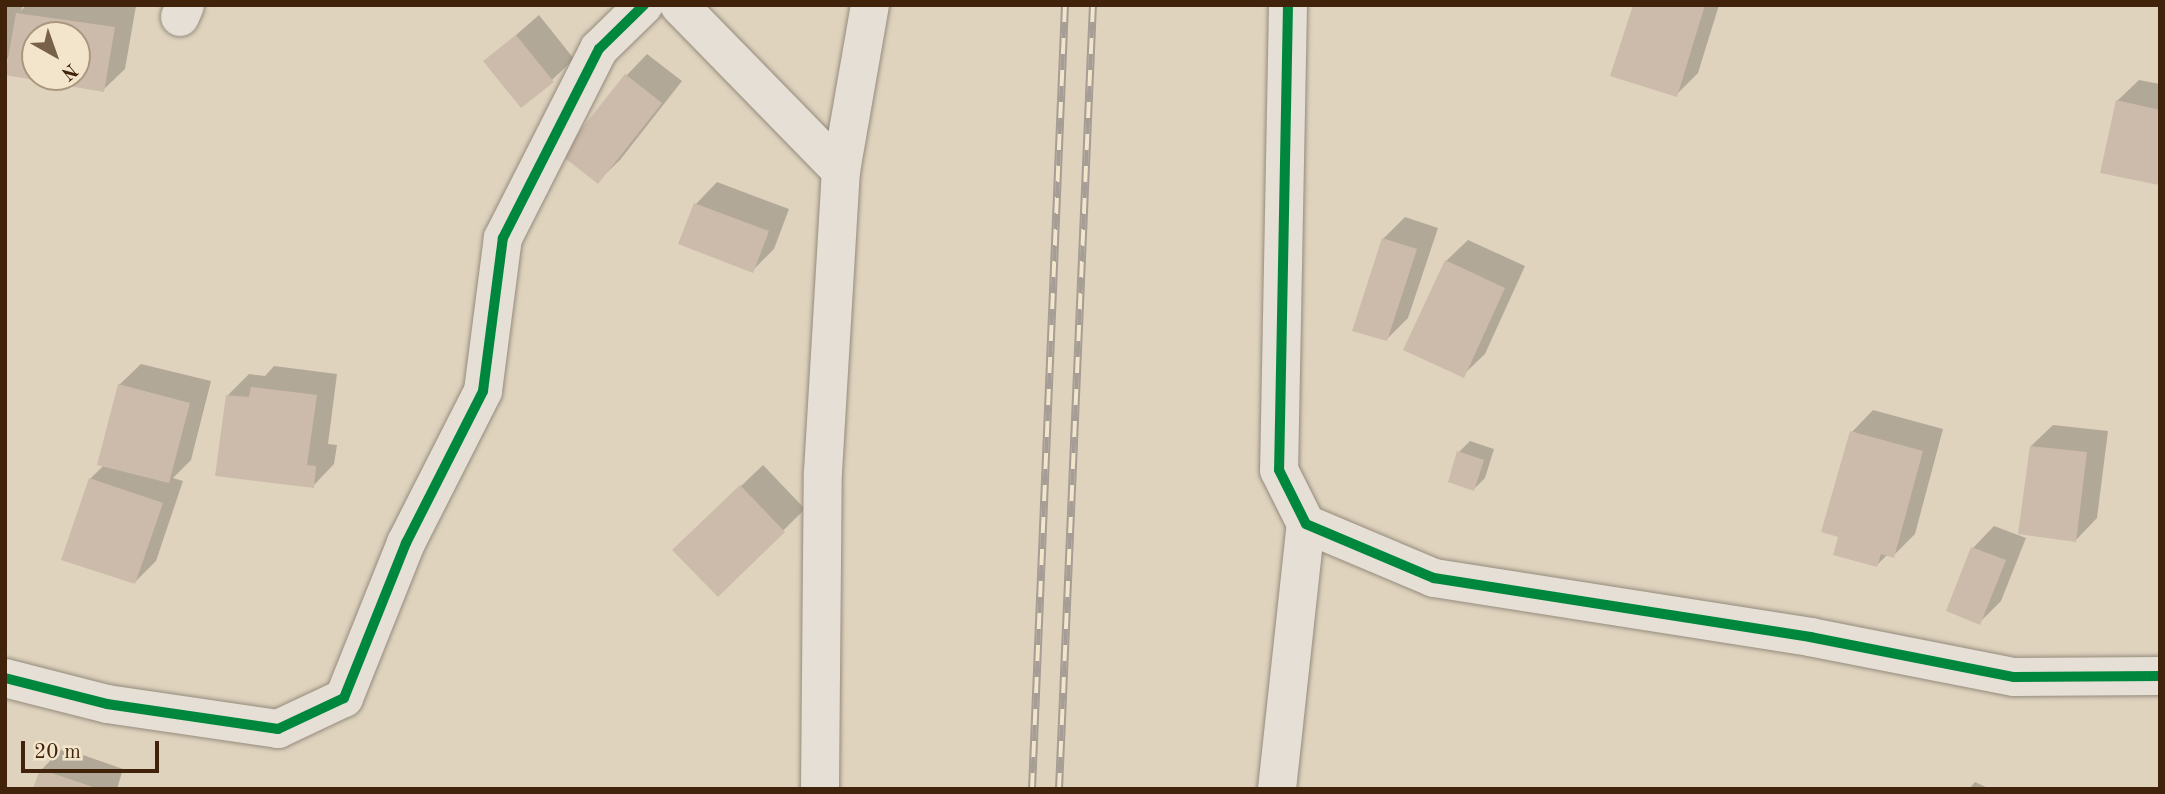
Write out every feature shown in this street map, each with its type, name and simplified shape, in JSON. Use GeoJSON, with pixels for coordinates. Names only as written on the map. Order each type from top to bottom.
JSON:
{"type":"FeatureCollection","features":[{"type":"Feature","properties":{"kind":"street"},"geometry":{"type":"LineString","coordinates":[[5,678],[107,704],[278,729],[344,698],[406,543],[483,391],[503,237],[600,49],[644,5]]}},
{"type":"Feature","properties":{"kind":"street"},"geometry":{"type":"LineString","coordinates":[[679,5],[841,171]]}},
{"type":"Feature","properties":{"kind":"street"},"geometry":{"type":"LineString","coordinates":[[820,789],[823,472],[841,171],[870,5]]}},
{"type":"Feature","properties":{"kind":"street"},"geometry":{"type":"LineString","coordinates":[[1277,789],[1306,524],[1279,470],[1288,5]]}},
{"type":"Feature","properties":{"kind":"street"},"geometry":{"type":"LineString","coordinates":[[1306,524],[1434,578],[1810,637],[2014,677],[2160,676]]}},
{"type":"Feature","properties":{"kind":"building"},"geometry":{"type":"Polygon","coordinates":[[[1633,5],[1705,5],[1677,97],[1610,76],[1633,5]]]}},
{"type":"Feature","properties":{"kind":"building"},"geometry":{"type":"Polygon","coordinates":[[[16,13],[73,21],[21,21],[21,78],[5,75],[16,13]]]}},
{"type":"Feature","properties":{"kind":"building"},"geometry":{"type":"Polygon","coordinates":[[[91,24],[115,27],[104,92],[91,90],[91,24]]]}},
{"type":"Feature","properties":{"kind":"building"},"geometry":{"type":"Polygon","coordinates":[[[516,35],[554,82],[521,108],[483,61],[516,35]]]}},
{"type":"Feature","properties":{"kind":"building"},"geometry":{"type":"Polygon","coordinates":[[[625,74],[662,103],[598,184],[561,155],[625,74]]]}},
{"type":"Feature","properties":{"kind":"building"},"geometry":{"type":"Polygon","coordinates":[[[2116,100],[2160,110],[2159,185],[2100,173],[2116,100]]]}},
{"type":"Feature","properties":{"kind":"building"},"geometry":{"type":"Polygon","coordinates":[[[694,203],[769,231],[753,273],[678,244],[694,203]]]}},
{"type":"Feature","properties":{"kind":"building"},"geometry":{"type":"Polygon","coordinates":[[[1382,238],[1417,249],[1387,341],[1352,331],[1382,238]]]}},
{"type":"Feature","properties":{"kind":"building"},"geometry":{"type":"Polygon","coordinates":[[[1445,260],[1505,288],[1464,378],[1403,350],[1445,260]]]}},
{"type":"Feature","properties":{"kind":"building"},"geometry":{"type":"Polygon","coordinates":[[[118,384],[190,403],[169,483],[97,465],[118,384]]]}},
{"type":"Feature","properties":{"kind":"building"},"geometry":{"type":"Polygon","coordinates":[[[251,387],[317,395],[307,465],[316,466],[314,488],[215,476],[226,395],[249,397],[251,387]]]}},
{"type":"Feature","properties":{"kind":"building"},"geometry":{"type":"Polygon","coordinates":[[[1850,431],[1923,451],[1894,558],[1881,554],[1877,567],[1833,555],[1838,537],[1821,532],[1850,431]]]}},
{"type":"Feature","properties":{"kind":"building"},"geometry":{"type":"Polygon","coordinates":[[[2030,446],[2087,452],[2076,542],[2018,534],[2030,446]]]}},
{"type":"Feature","properties":{"kind":"building"},"geometry":{"type":"Polygon","coordinates":[[[1457,451],[1484,460],[1474,491],[1448,482],[1457,451]]]}},
{"type":"Feature","properties":{"kind":"building"},"geometry":{"type":"Polygon","coordinates":[[[89,478],[163,503],[135,584],[61,560],[89,478]]]}},
{"type":"Feature","properties":{"kind":"building"},"geometry":{"type":"Polygon","coordinates":[[[740,485],[785,532],[718,597],[672,550],[740,485]]]}},
{"type":"Feature","properties":{"kind":"building"},"geometry":{"type":"Polygon","coordinates":[[[1971,547],[2006,560],[1980,625],[1946,611],[1971,547]]]}},
{"type":"Feature","properties":{"kind":"building"},"geometry":{"type":"Polygon","coordinates":[[[40,769],[96,788],[33,789],[40,769]]]}},
{"type":"Feature","properties":{"kind":"railway"},"geometry":{"type":"LineString","coordinates":[[1032,789],[1065,5]]}},
{"type":"Feature","properties":{"kind":"railway"},"geometry":{"type":"LineString","coordinates":[[1059,789],[1093,5]]}},
{"type":"Feature","properties":{"kind":"cycle path"},"geometry":{"type":"LineString","coordinates":[[5,678],[107,704],[278,729],[344,698],[406,543],[483,391],[503,238],[599,49],[644,5]]}},
{"type":"Feature","properties":{"kind":"cycle path"},"geometry":{"type":"LineString","coordinates":[[1288,5],[1279,470],[1306,524],[1434,578],[1810,637],[2014,677],[2160,676]]}}]}
